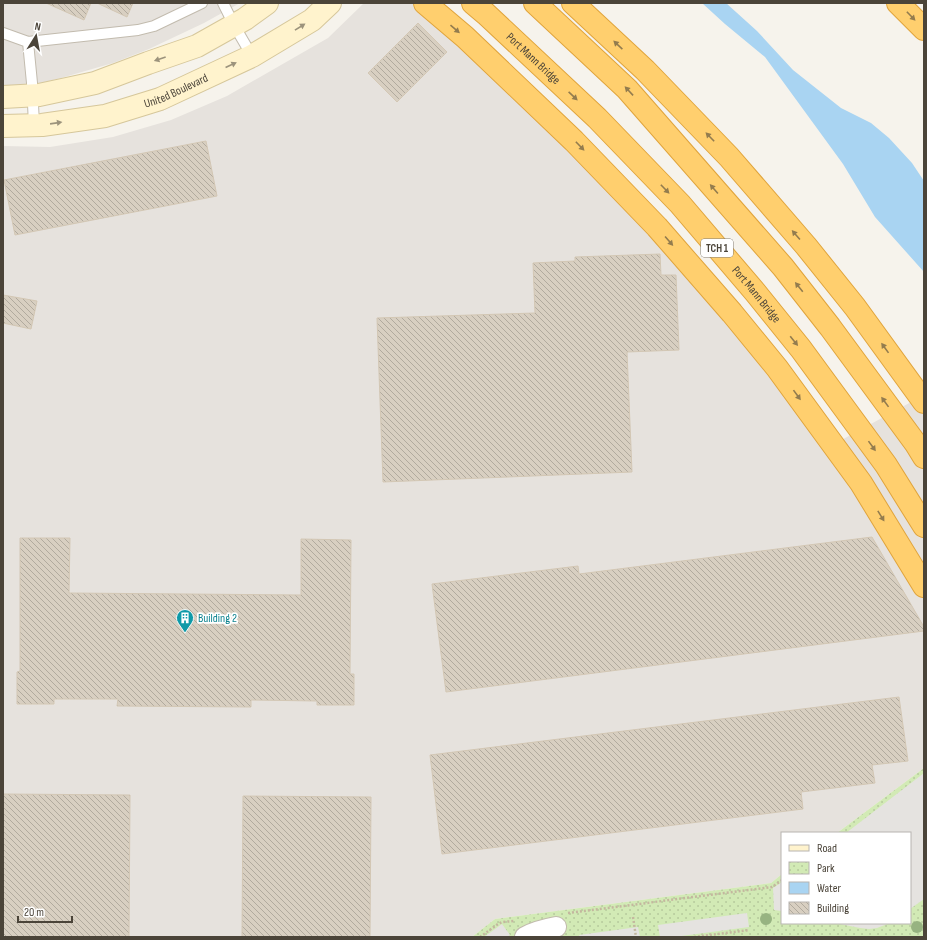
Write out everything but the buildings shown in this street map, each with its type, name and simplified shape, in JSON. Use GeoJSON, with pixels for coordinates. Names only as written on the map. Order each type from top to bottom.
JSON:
{"type":"FeatureCollection","features":[{"type":"Feature","properties":{"kind":"highway"},"geometry":{"type":"LineString","coordinates":[[425,3],[465,37],[574,141],[657,227],[732,313],[777,368],[861,483],[924,586]]}},
{"type":"Feature","properties":{"kind":"highway","name":"Port Mann Bridge"},"geometry":{"type":"LineString","coordinates":[[473,3],[597,118],[685,210],[755,292],[801,349],[886,465],[924,526]]}},
{"type":"Feature","properties":{"kind":"highway"},"geometry":{"type":"LineString","coordinates":[[534,3],[627,89],[783,267],[830,327],[924,457]]}},
{"type":"Feature","properties":{"kind":"highway"},"geometry":{"type":"LineString","coordinates":[[573,3],[645,70],[729,157],[806,246],[855,307],[924,402]]}},
{"type":"Feature","properties":{"kind":"highway"},"geometry":{"type":"LineString","coordinates":[[898,3],[924,29]]}},
{"type":"Feature","properties":{"kind":"main road"},"geometry":{"type":"LineString","coordinates":[[3,97],[39,95],[95,84],[197,46],[245,19],[267,3]]}},
{"type":"Feature","properties":{"kind":"main road","name":"United Boulevard"},"geometry":{"type":"LineString","coordinates":[[3,126],[42,125],[105,116],[160,99],[268,47],[312,20],[330,3]]}},
{"type":"Feature","properties":{"kind":"street"},"geometry":{"type":"LineString","coordinates":[[522,929],[532,933],[560,920]]}},
{"type":"Feature","properties":{"kind":"lane"},"geometry":{"type":"LineString","coordinates":[[3,33],[28,42],[138,30],[154,26],[202,3]]}},
{"type":"Feature","properties":{"kind":"lane"},"geometry":{"type":"LineString","coordinates":[[224,3],[225,8],[252,56]]}},
{"type":"Feature","properties":{"kind":"lane"},"geometry":{"type":"LineString","coordinates":[[28,42],[34,125]]}},
{"type":"Feature","properties":{"kind":"path"},"geometry":{"type":"LineString","coordinates":[[560,920],[772,887],[781,881]]}},
{"type":"Feature","properties":{"kind":"path"},"geometry":{"type":"LineString","coordinates":[[633,917],[636,937]]}},
{"type":"Feature","properties":{"kind":"path"},"geometry":{"type":"LineString","coordinates":[[480,937],[502,922],[522,929]]}},
{"type":"Feature","properties":{"kind":"path"},"geometry":{"type":"LineString","coordinates":[[694,937],[750,930]]}},
{"type":"Feature","properties":{"kind":"shaded area"},"geometry":{"type":"Polygon","coordinates":[[[3,3],[240,3],[204,23],[149,49],[113,63],[37,84],[3,86],[3,3]]]}},
{"type":"Feature","properties":{"kind":"shaded area"},"geometry":{"type":"Polygon","coordinates":[[[364,3],[419,3],[643,216],[825,449],[924,395],[924,768],[838,832],[781,832],[781,875],[771,883],[495,919],[472,937],[3,937],[3,146],[50,147],[113,137],[171,120],[227,96],[328,38],[364,3]]]}},
{"type":"Feature","properties":{"kind":"shaded area"},"geometry":{"type":"Polygon","coordinates":[[[924,773],[924,899],[911,908],[911,832],[847,832],[924,773]]]}},
{"type":"Feature","properties":{"kind":"shaded area"},"geometry":{"type":"Polygon","coordinates":[[[781,883],[781,911],[774,910],[773,888],[781,883]]]}},
{"type":"Feature","properties":{"kind":"shaded area"},"geometry":{"type":"Polygon","coordinates":[[[747,913],[749,927],[674,937],[660,937],[658,925],[747,913]]]}},
{"type":"Feature","properties":{"kind":"shaded area"},"geometry":{"type":"Polygon","coordinates":[[[502,924],[510,935],[507,937],[484,937],[502,924]]]}},
{"type":"Feature","properties":{"kind":"shaded area"},"geometry":{"type":"Polygon","coordinates":[[[840,924],[887,924],[877,928],[860,928],[840,924]]]}},
{"type":"Feature","properties":{"kind":"shaded area"},"geometry":{"type":"Polygon","coordinates":[[[638,927],[640,937],[580,937],[579,935],[638,927]]]}},
{"type":"Feature","properties":{"kind":"green space"},"geometry":{"type":"Polygon","coordinates":[[[924,768],[924,937],[472,937],[495,919],[771,883],[781,875],[781,924],[911,924],[911,832],[838,832],[924,768]]]}},
{"type":"Feature","properties":{"kind":"water"},"geometry":{"type":"Polygon","coordinates":[[[702,3],[726,3],[757,31],[793,70],[841,108],[871,123],[889,138],[912,163],[924,181],[924,272],[875,217],[843,164],[765,57],[702,3]]]}},
{"type":"Feature","properties":{"kind":"place","name":"Building 2"},"geometry":{"type":"Point","coordinates":[185,633]}}]}
